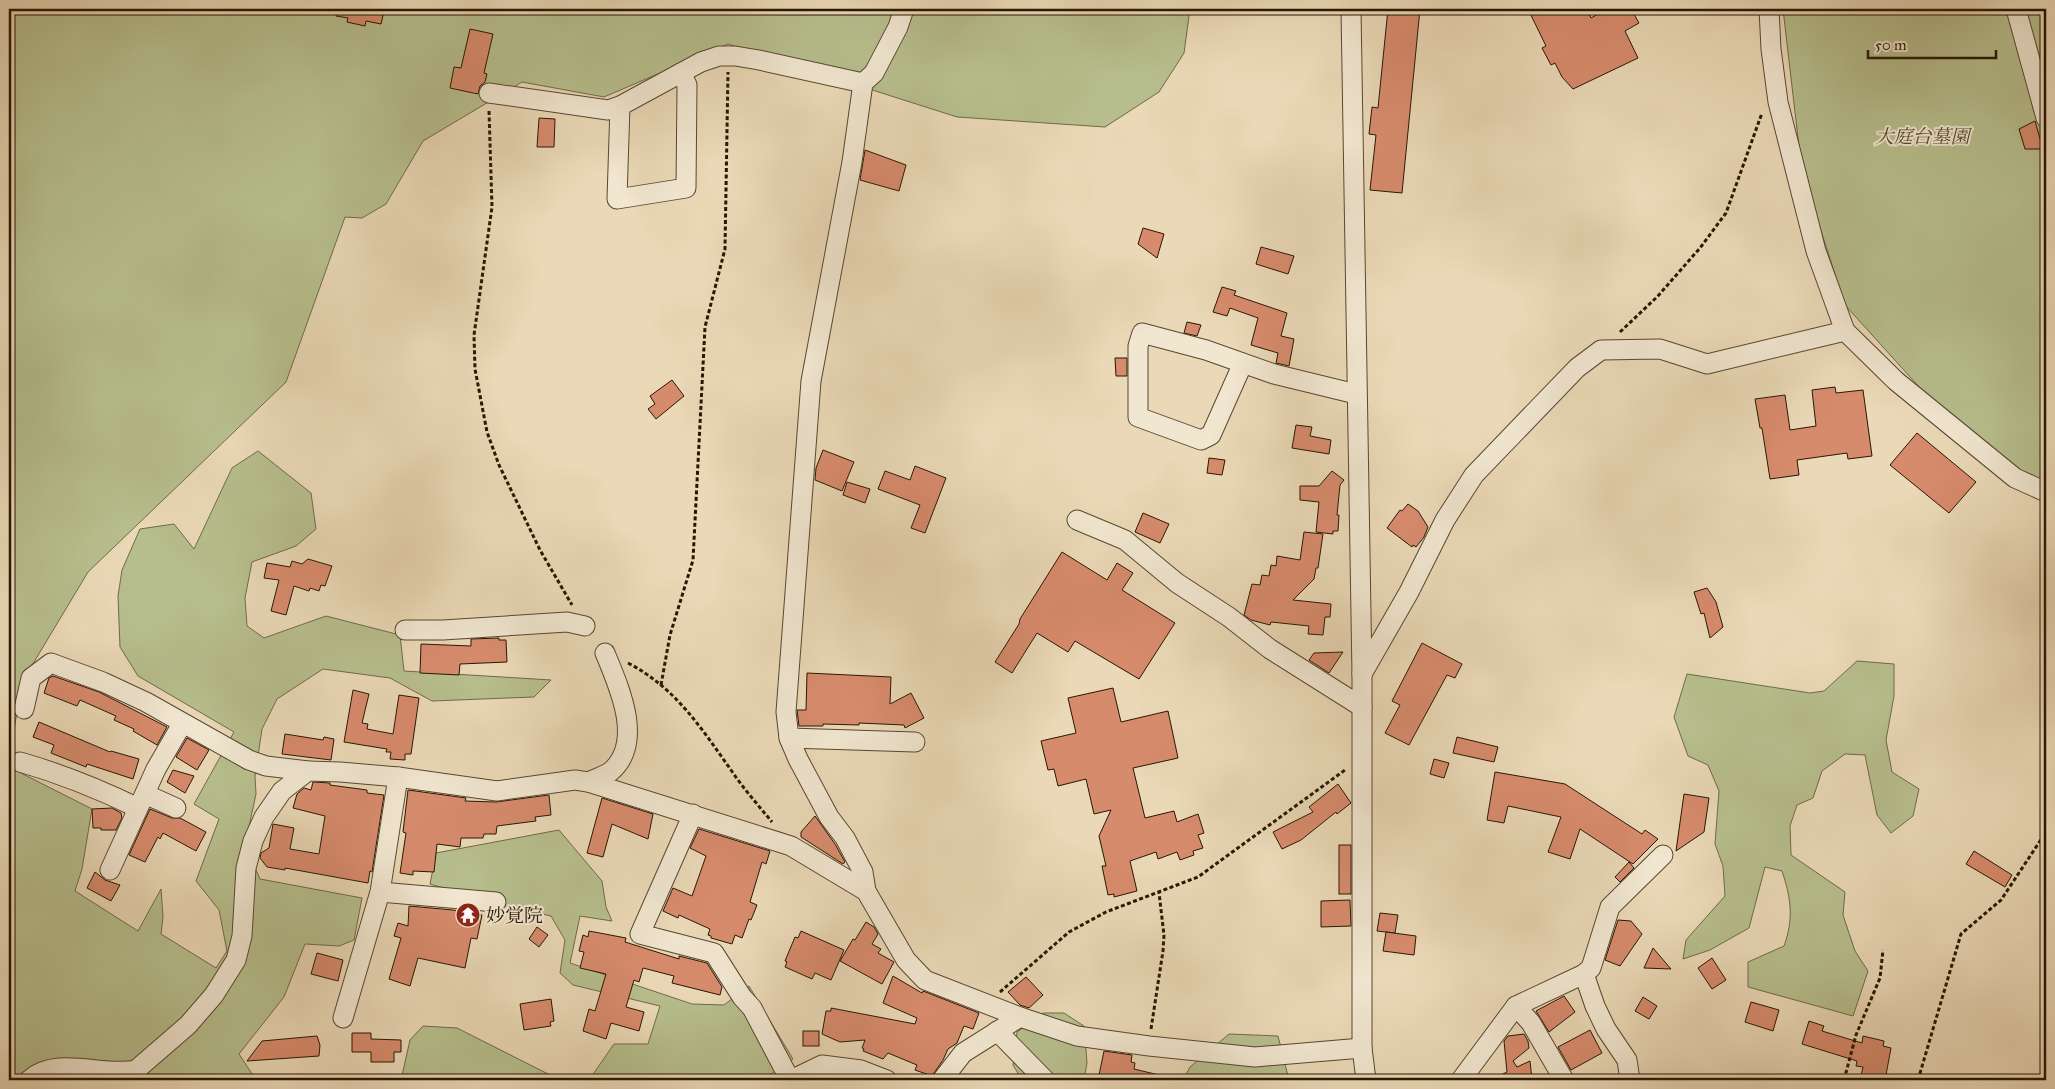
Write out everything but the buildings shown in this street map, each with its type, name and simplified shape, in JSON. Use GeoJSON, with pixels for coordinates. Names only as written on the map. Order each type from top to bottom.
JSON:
{"type":"FeatureCollection","features":[{"type":"Feature","properties":{"kind":"street"},"geometry":{"type":"LineString","coordinates":[[904,9],[898,27],[874,72],[863,83],[852,162],[811,381],[786,712],[789,738],[798,759],[829,817],[845,838],[863,872],[866,891],[906,960],[925,980],[987,1005],[1077,1036],[1149,1046],[1254,1056],[1362,1048]]}},
{"type":"Feature","properties":{"kind":"street"},"geometry":{"type":"LineString","coordinates":[[1351,9],[1362,675],[1362,1048],[1366,1080]]}},
{"type":"Feature","properties":{"kind":"street"},"geometry":{"type":"LineString","coordinates":[[1769,9],[1771,49],[1778,102],[1816,251],[1845,331],[1896,381],[2014,478],[2046,492]]}},
{"type":"Feature","properties":{"kind":"street"},"geometry":{"type":"LineString","coordinates":[[2016,9],[2046,118]]}},
{"type":"Feature","properties":{"kind":"street"},"geometry":{"type":"LineString","coordinates":[[489,93],[608,110],[620,106],[701,62],[719,56],[759,60],[863,83]]}},
{"type":"Feature","properties":{"kind":"street"},"geometry":{"type":"LineString","coordinates":[[620,106],[617,199],[686,188],[687,85],[680,73]]}},
{"type":"Feature","properties":{"kind":"street"},"geometry":{"type":"LineString","coordinates":[[1362,675],[1409,592],[1445,520],[1474,475],[1577,368],[1601,350],[1660,349],[1707,364],[1845,331]]}},
{"type":"Feature","properties":{"kind":"street"},"geometry":{"type":"LineString","coordinates":[[1242,363],[1211,435],[1201,440],[1138,417],[1138,346],[1142,333],[1206,350],[1274,374],[1356,394]]}},
{"type":"Feature","properties":{"kind":"street"},"geometry":{"type":"LineString","coordinates":[[1077,520],[1125,540],[1177,583],[1229,617],[1270,649],[1362,708]]}},
{"type":"Feature","properties":{"kind":"street"},"geometry":{"type":"LineString","coordinates":[[405,630],[443,630],[566,622],[585,626]]}},
{"type":"Feature","properties":{"kind":"street"},"geometry":{"type":"LineString","coordinates":[[588,782],[609,772],[623,755],[628,735],[625,708],[617,681],[605,653]]}},
{"type":"Feature","properties":{"kind":"street"},"geometry":{"type":"LineString","coordinates":[[24,709],[31,678],[51,663],[103,682],[146,702],[182,724],[249,760],[266,766],[308,772],[340,772],[398,777],[497,791],[575,780],[588,782],[791,846],[866,891]]}},
{"type":"Feature","properties":{"kind":"street"},"geometry":{"type":"LineString","coordinates":[[110,870],[156,769],[182,724]]}},
{"type":"Feature","properties":{"kind":"street"},"geometry":{"type":"LineString","coordinates":[[789,738],[916,742]]}},
{"type":"Feature","properties":{"kind":"street"},"geometry":{"type":"LineString","coordinates":[[20,762],[60,773],[94,787],[142,801],[176,808]]}},
{"type":"Feature","properties":{"kind":"street"},"geometry":{"type":"LineString","coordinates":[[29,1080],[49,1070],[69,1068],[124,1073],[136,1070],[188,1025],[214,995],[236,960],[242,936],[246,868],[253,841],[264,817],[282,791],[308,772]]}},
{"type":"Feature","properties":{"kind":"street"},"geometry":{"type":"LineString","coordinates":[[343,1018],[380,892],[398,777]]}},
{"type":"Feature","properties":{"kind":"street"},"geometry":{"type":"LineString","coordinates":[[693,814],[640,934],[714,953],[742,997],[752,1008],[790,1080],[822,1065],[861,1070],[887,1080]]}},
{"type":"Feature","properties":{"kind":"street"},"geometry":{"type":"LineString","coordinates":[[1461,1080],[1516,1006],[1584,974],[1591,968],[1610,907],[1663,854]]}},
{"type":"Feature","properties":{"kind":"street"},"geometry":{"type":"LineString","coordinates":[[380,892],[496,902]]}},
{"type":"Feature","properties":{"kind":"street"},"geometry":{"type":"LineString","coordinates":[[1584,974],[1595,1006],[1606,1029],[1627,1060],[1630,1080]]}},
{"type":"Feature","properties":{"kind":"street"},"geometry":{"type":"LineString","coordinates":[[1516,1006],[1531,1023],[1564,1080]]}},
{"type":"Feature","properties":{"kind":"street"},"geometry":{"type":"LineString","coordinates":[[942,1080],[963,1053],[1020,1017]]}},
{"type":"Feature","properties":{"kind":"street"},"geometry":{"type":"LineString","coordinates":[[997,1031],[1046,1080]]}},
{"type":"Feature","properties":{"kind":"path"},"geometry":{"type":"LineString","coordinates":[[661,685],[670,634],[693,560],[706,328],[725,249],[726,107],[729,56]]}},
{"type":"Feature","properties":{"kind":"path"},"geometry":{"type":"LineString","coordinates":[[489,93],[492,207],[474,334],[475,369],[487,432],[499,465],[540,550],[585,626]]}},
{"type":"Feature","properties":{"kind":"path"},"geometry":{"type":"LineString","coordinates":[[1601,350],[1658,297],[1700,248],[1726,212],[1765,106]]}},
{"type":"Feature","properties":{"kind":"path"},"geometry":{"type":"LineString","coordinates":[[605,653],[644,672],[661,685],[694,717],[732,773],[774,824]]}},
{"type":"Feature","properties":{"kind":"path"},"geometry":{"type":"LineString","coordinates":[[987,1005],[1069,932],[1106,912],[1159,893],[1198,876],[1362,757]]}},
{"type":"Feature","properties":{"kind":"path"},"geometry":{"type":"LineString","coordinates":[[1918,1080],[1960,934],[2001,900],[2046,832]]}},
{"type":"Feature","properties":{"kind":"path"},"geometry":{"type":"LineString","coordinates":[[1149,1046],[1163,952],[1164,935],[1159,893]]}},
{"type":"Feature","properties":{"kind":"path"},"geometry":{"type":"LineString","coordinates":[[1844,1080],[1856,1035],[1880,978],[1883,950]]}},
{"type":"Feature","properties":{"kind":"green space"},"geometry":{"type":"Polygon","coordinates":[[[9,9],[1190,9],[1184,53],[1159,92],[1105,127],[957,117],[728,44],[604,97],[522,82],[423,141],[386,204],[362,218],[345,217],[286,382],[88,572],[22,682],[9,760],[9,9]]]}},
{"type":"Feature","properties":{"kind":"green space","name":"大庭台墓園"},"geometry":{"type":"Polygon","coordinates":[[[1783,9],[2046,9],[2046,486],[2021,474],[1940,410],[1845,305],[1802,172],[1783,9]]]}},
{"type":"Feature","properties":{"kind":"green space"},"geometry":{"type":"Polygon","coordinates":[[[258,451],[311,493],[316,529],[296,546],[252,562],[245,598],[247,626],[264,638],[326,616],[400,635],[404,671],[551,680],[534,697],[432,701],[390,678],[323,669],[277,699],[262,729],[255,776],[256,794],[245,845],[260,879],[362,898],[354,940],[339,946],[305,944],[284,997],[239,1054],[256,1080],[9,1080],[9,767],[92,809],[82,869],[75,891],[138,931],[161,889],[163,917],[161,934],[216,968],[227,951],[219,910],[196,881],[219,819],[194,804],[234,732],[138,676],[120,647],[118,596],[122,570],[140,529],[174,524],[194,549],[232,468],[258,451]]]}},
{"type":"Feature","properties":{"kind":"green space"},"geometry":{"type":"Polygon","coordinates":[[[1857,661],[1894,664],[1894,696],[1886,740],[1892,772],[1919,789],[1913,816],[1891,833],[1877,815],[1865,755],[1845,754],[1822,771],[1813,798],[1797,805],[1790,826],[1791,855],[1845,892],[1843,915],[1855,951],[1868,971],[1853,1016],[1748,987],[1748,962],[1784,946],[1787,936],[1790,909],[1788,890],[1782,871],[1765,867],[1749,928],[1710,950],[1683,959],[1686,940],[1725,896],[1723,866],[1715,844],[1719,791],[1708,765],[1688,756],[1674,717],[1687,674],[1810,693],[1824,691],[1857,661]]]}},
{"type":"Feature","properties":{"kind":"green space"},"geometry":{"type":"Polygon","coordinates":[[[559,830],[602,881],[606,907],[612,921],[580,916],[570,963],[692,1004],[724,1005],[749,986],[793,1059],[762,1080],[589,1080],[614,1044],[648,1044],[660,1006],[573,985],[560,973],[565,940],[551,916],[506,906],[430,884],[436,853],[559,830]]]}},
{"type":"Feature","properties":{"kind":"green space"},"geometry":{"type":"Polygon","coordinates":[[[1043,1013],[1064,1013],[1084,1026],[1087,1063],[1084,1080],[1022,1080],[1013,1065],[1017,1032],[1043,1013]]]}},
{"type":"Feature","properties":{"kind":"green space"},"geometry":{"type":"Polygon","coordinates":[[[423,1026],[457,1028],[560,1080],[401,1080],[410,1040],[423,1026]]]}},
{"type":"Feature","properties":{"kind":"green space"},"geometry":{"type":"Polygon","coordinates":[[[1229,1034],[1278,1036],[1289,1080],[1183,1080],[1190,1067],[1229,1034]]]}},
{"type":"Feature","properties":{"kind":"place","name":"妙覚院"},"geometry":{"type":"Point","coordinates":[468,915]}}]}
